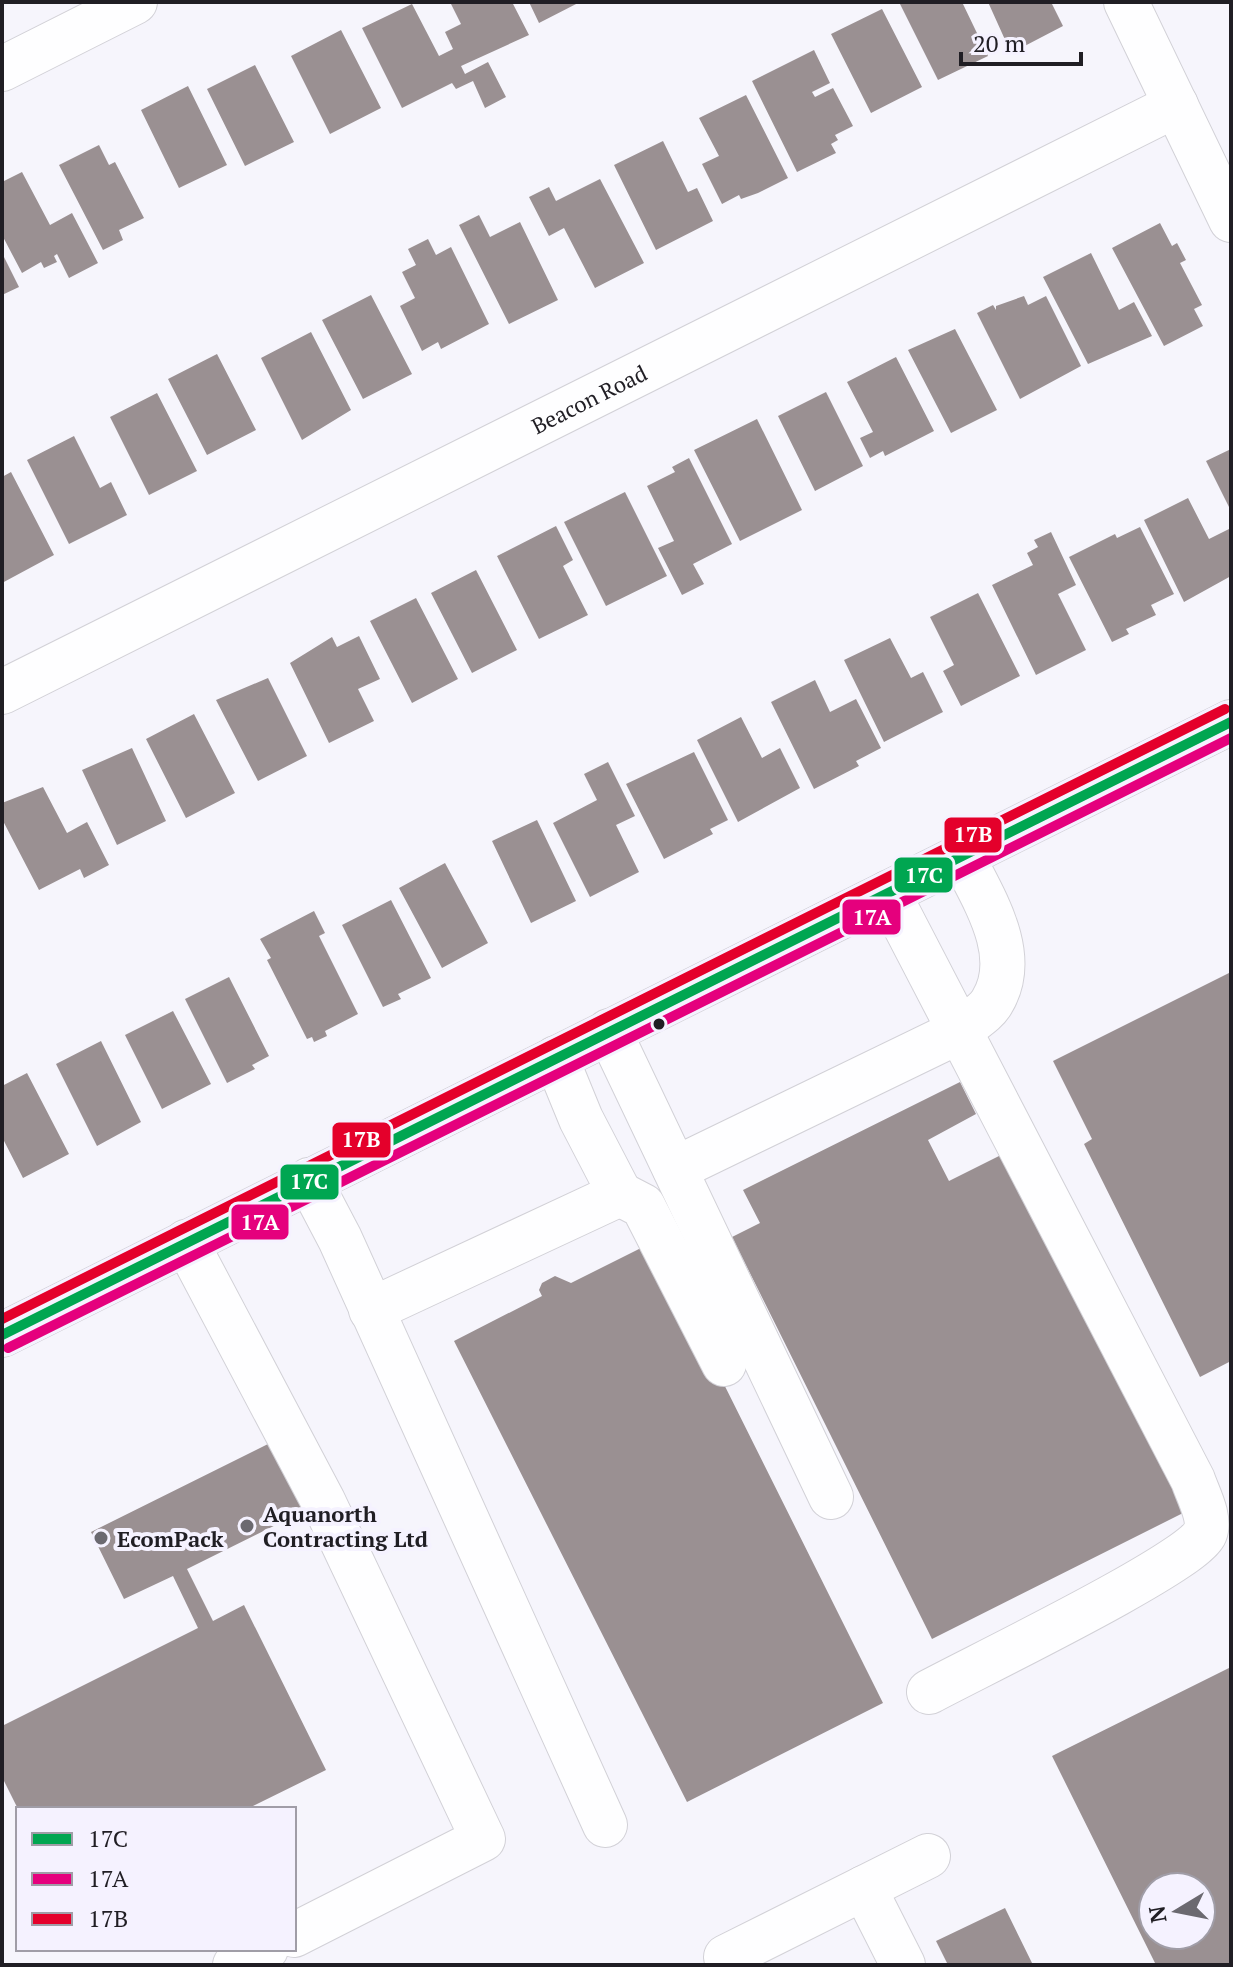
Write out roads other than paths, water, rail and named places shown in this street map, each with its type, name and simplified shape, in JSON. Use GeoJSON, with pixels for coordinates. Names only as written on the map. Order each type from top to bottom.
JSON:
{"type":"FeatureCollection","features":[{"type":"Feature","properties":{"kind":"street"},"geometry":{"type":"LineString","coordinates":[[2,69],[86,13],[135,2]]}},
{"type":"Feature","properties":{"kind":"street"},"geometry":{"type":"LineString","coordinates":[[1126,2],[1231,220]]}},
{"type":"Feature","properties":{"kind":"street","name":"Beacon Road"},"geometry":{"type":"LineString","coordinates":[[2,692],[1176,105]]}},
{"type":"Feature","properties":{"kind":"street"},"geometry":{"type":"LineString","coordinates":[[2,1335],[1231,722]]}},
{"type":"Feature","properties":{"kind":"street"},"geometry":{"type":"LineString","coordinates":[[675,1169],[960,1031],[992,1003],[1005,966],[990,911],[962,856]]}},
{"type":"Feature","properties":{"kind":"street"},"geometry":{"type":"LineString","coordinates":[[888,893],[1193,1480],[1207,1520],[1206,1531],[1198,1546],[929,1692]]}},
{"type":"Feature","properties":{"kind":"street"},"geometry":{"type":"LineString","coordinates":[[609,1031],[831,1497]]}},
{"type":"Feature","properties":{"kind":"street"},"geometry":{"type":"LineString","coordinates":[[556,1058],[581,1119],[620,1194],[643,1206],[724,1364]]}},
{"type":"Feature","properties":{"kind":"street"},"geometry":{"type":"LineString","coordinates":[[309,1180],[605,1825]]}},
{"type":"Feature","properties":{"kind":"street"},"geometry":{"type":"LineString","coordinates":[[371,1310],[620,1194]]}},
{"type":"Feature","properties":{"kind":"street"},"geometry":{"type":"LineString","coordinates":[[186,1242],[323,1501],[483,1839],[296,1934]]}},
{"type":"Feature","properties":{"kind":"street"},"geometry":{"type":"LineString","coordinates":[[726,1957],[928,1856]]}},
{"type":"Feature","properties":{"kind":"street"},"geometry":{"type":"LineString","coordinates":[[864,1888],[903,1965]]}},
{"type":"Feature","properties":{"kind":"street"},"geometry":{"type":"LineString","coordinates":[[235,1965],[262,1951]]}},
{"type":"Feature","properties":{"kind":"place","name":"Aquanorth Contracting Ltd"},"geometry":{"type":"Point","coordinates":[247,1526]}},
{"type":"Feature","properties":{"kind":"place","name":"EcomPack"},"geometry":{"type":"Point","coordinates":[101,1538]}}]}
